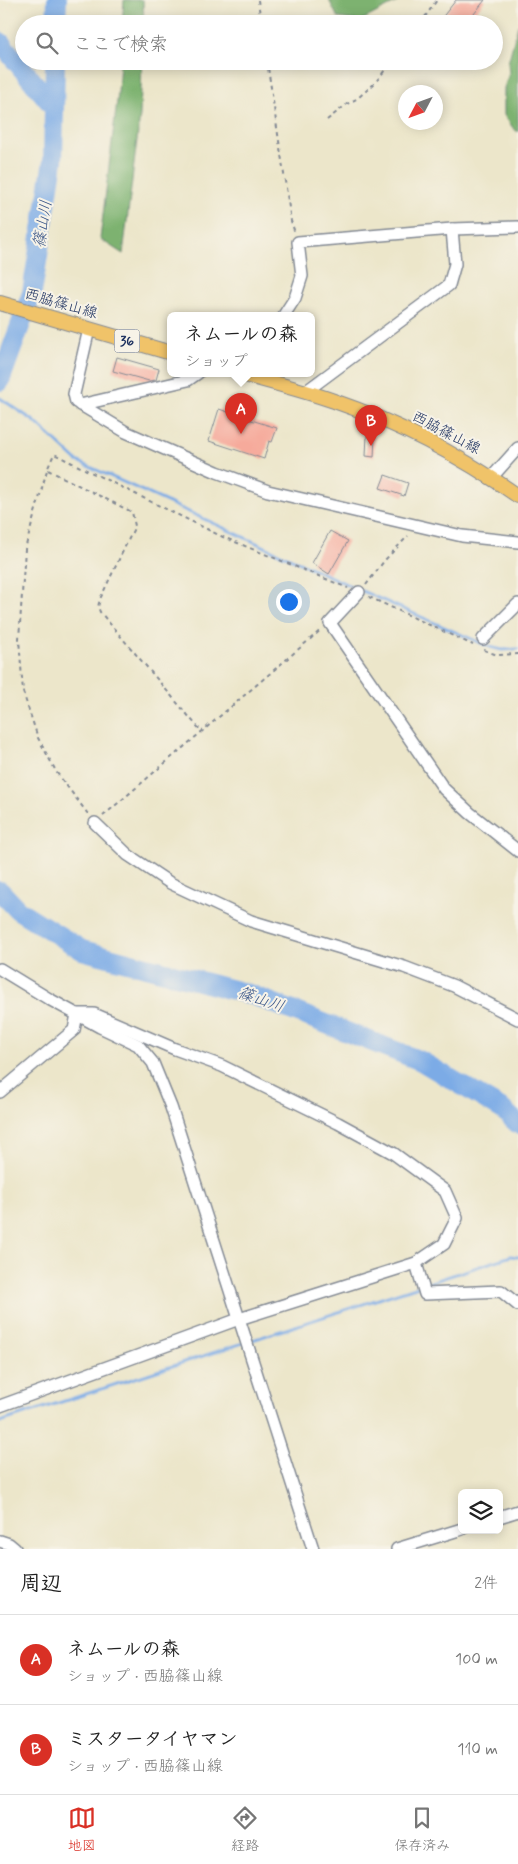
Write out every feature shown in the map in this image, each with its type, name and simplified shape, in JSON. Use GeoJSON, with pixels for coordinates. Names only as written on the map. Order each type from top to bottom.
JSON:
{"type":"FeatureCollection","features":[{"type":"Feature","properties":{"kind":"main road","name":"西脇篠山線"},"geometry":{"type":"LineString","coordinates":[[0,302],[167,352]]}},
{"type":"Feature","properties":{"kind":"main road","name":"西脇篠山線"},"geometry":{"type":"LineString","coordinates":[[252,377],[333,400],[387,421],[430,441],[518,496]]}},
{"type":"Feature","properties":{"kind":"street"},"geometry":{"type":"LineString","coordinates":[[286,312],[295,298],[302,276],[298,242],[452,229],[518,227]]}},
{"type":"Feature","properties":{"kind":"street"},"geometry":{"type":"LineString","coordinates":[[305,392],[449,285],[455,264],[452,229]]}},
{"type":"Feature","properties":{"kind":"street"},"geometry":{"type":"LineString","coordinates":[[87,328],[74,394],[76,402],[126,432],[217,472],[268,491],[417,527],[462,536],[518,542]]}},
{"type":"Feature","properties":{"kind":"street"},"geometry":{"type":"LineString","coordinates":[[80,405],[188,380],[192,377]]}},
{"type":"Feature","properties":{"kind":"street"},"geometry":{"type":"LineString","coordinates":[[492,478],[518,448]]}},
{"type":"Feature","properties":{"kind":"street"},"geometry":{"type":"LineString","coordinates":[[359,592],[330,623],[444,789],[518,852]]}},
{"type":"Feature","properties":{"kind":"street"},"geometry":{"type":"LineString","coordinates":[[480,644],[518,604]]}},
{"type":"Feature","properties":{"kind":"street"},"geometry":{"type":"LineString","coordinates":[[95,823],[128,855],[170,883],[251,921],[404,967],[454,986],[518,1019]]}},
{"type":"Feature","properties":{"kind":"street"},"geometry":{"type":"LineString","coordinates":[[0,969],[49,999],[138,1045],[153,1063],[171,1107],[313,1549]]}},
{"type":"Feature","properties":{"kind":"street"},"geometry":{"type":"LineString","coordinates":[[0,1092],[74,1030],[77,1014]]}},
{"type":"Feature","properties":{"kind":"street"},"geometry":{"type":"LineString","coordinates":[[0,1406],[239,1318],[416,1263],[444,1244],[457,1218],[445,1191],[393,1153],[338,1123],[222,1066],[175,1049],[94,1014],[77,1014]]}},
{"type":"Feature","properties":{"kind":"street"},"geometry":{"type":"LineString","coordinates":[[416,1263],[425,1294],[501,1292],[518,1305]]}},
{"type":"Feature","properties":{"kind":"street"},"geometry":{"type":"LineString","coordinates":[[503,1516],[518,1511]]}},
{"type":"Feature","properties":{"kind":"street"},"geometry":{"type":"LineString","coordinates":[[397,1549],[458,1530]]}},
{"type":"Feature","properties":{"kind":"street"},"geometry":{"type":"LineString","coordinates":[[0,1541],[9,1544],[15,1549]]}},
{"type":"Feature","properties":{"kind":"path"},"geometry":{"type":"LineString","coordinates":[[258,0],[260,15]]}},
{"type":"Feature","properties":{"kind":"path"},"geometry":{"type":"LineString","coordinates":[[427,15],[438,0]]}},
{"type":"Feature","properties":{"kind":"path"},"geometry":{"type":"LineString","coordinates":[[268,70],[291,221],[298,242]]}},
{"type":"Feature","properties":{"kind":"path"},"geometry":{"type":"LineString","coordinates":[[327,120],[346,104],[358,98],[375,83],[385,70]]}},
{"type":"Feature","properties":{"kind":"path"},"geometry":{"type":"LineString","coordinates":[[330,623],[95,823],[57,773],[38,738],[23,692],[19,639],[25,549],[47,470],[54,454],[223,537],[480,644],[497,655],[518,654]]}},
{"type":"Feature","properties":{"kind":"path"},"geometry":{"type":"LineString","coordinates":[[47,470],[132,512],[135,526],[100,599],[98,607],[100,612],[202,732]]}},
{"type":"Feature","properties":{"kind":"path"},"geometry":{"type":"LineString","coordinates":[[359,592],[417,527]]}},
{"type":"Feature","properties":{"kind":"green space"},"geometry":{"type":"Polygon","coordinates":[[[124,0],[143,0],[144,15],[123,15],[124,0]]]}},
{"type":"Feature","properties":{"kind":"green space"},"geometry":{"type":"Polygon","coordinates":[[[329,0],[401,0],[372,15],[336,15],[329,0]]]}},
{"type":"Feature","properties":{"kind":"green space"},"geometry":{"type":"Polygon","coordinates":[[[518,25],[518,132],[504,115],[504,88],[509,73],[508,63],[518,25]]]}},
{"type":"Feature","properties":{"kind":"green space"},"geometry":{"type":"Polygon","coordinates":[[[119,70],[142,70],[140,115],[123,254],[100,239],[119,70]]]}},
{"type":"Feature","properties":{"kind":"building"},"geometry":{"type":"Polygon","coordinates":[[[456,0],[485,0],[473,15],[444,15],[456,0]]]}},
{"type":"Feature","properties":{"kind":"building"},"geometry":{"type":"Polygon","coordinates":[[[117,357],[159,369],[156,380],[149,381],[113,371],[117,357]]]}},
{"type":"Feature","properties":{"kind":"building"},"geometry":{"type":"Polygon","coordinates":[[[237,406],[247,409],[245,418],[277,428],[272,442],[269,441],[264,459],[209,441],[219,409],[234,414],[237,406]]]}},
{"type":"Feature","properties":{"kind":"building"},"geometry":{"type":"Polygon","coordinates":[[[367,435],[375,436],[374,457],[366,456],[367,435]]]}},
{"type":"Feature","properties":{"kind":"building"},"geometry":{"type":"Polygon","coordinates":[[[385,475],[408,483],[404,496],[380,488],[385,475]]]}},
{"type":"Feature","properties":{"kind":"building"},"geometry":{"type":"Polygon","coordinates":[[[330,531],[348,541],[329,574],[312,563],[330,531]]]}},
{"type":"Feature","properties":{"kind":"waterway","name":"篠山川"},"geometry":{"type":"LineString","coordinates":[[56,15],[57,0]]}},
{"type":"Feature","properties":{"kind":"waterway"},"geometry":{"type":"LineString","coordinates":[[0,42],[15,60]]}},
{"type":"Feature","properties":{"kind":"waterway"},"geometry":{"type":"LineString","coordinates":[[23,70],[54,107]]}},
{"type":"Feature","properties":{"kind":"waterway","name":"篠山川"},"geometry":{"type":"LineString","coordinates":[[0,381],[32,293],[53,161],[55,70]]}},
{"type":"Feature","properties":{"kind":"waterway"},"geometry":{"type":"LineString","coordinates":[[0,398],[34,421],[77,461],[351,586]]}},
{"type":"Feature","properties":{"kind":"waterway"},"geometry":{"type":"LineString","coordinates":[[362,591],[490,647],[502,650],[518,649]]}},
{"type":"Feature","properties":{"kind":"waterway","name":"篠山川"},"geometry":{"type":"LineString","coordinates":[[0,891],[18,910],[82,950],[252,995],[421,1061],[503,1110],[518,1124]]}},
{"type":"Feature","properties":{"kind":"waterway"},"geometry":{"type":"LineString","coordinates":[[0,1422],[511,1256],[518,1257]]}},
{"type":"Feature","properties":{"kind":"place","name":"ネムールの森"},"geometry":{"type":"Point","coordinates":[241,434]}},
{"type":"Feature","properties":{"kind":"place","name":"ミスタータイヤマン"},"geometry":{"type":"Point","coordinates":[371,446]}}]}
